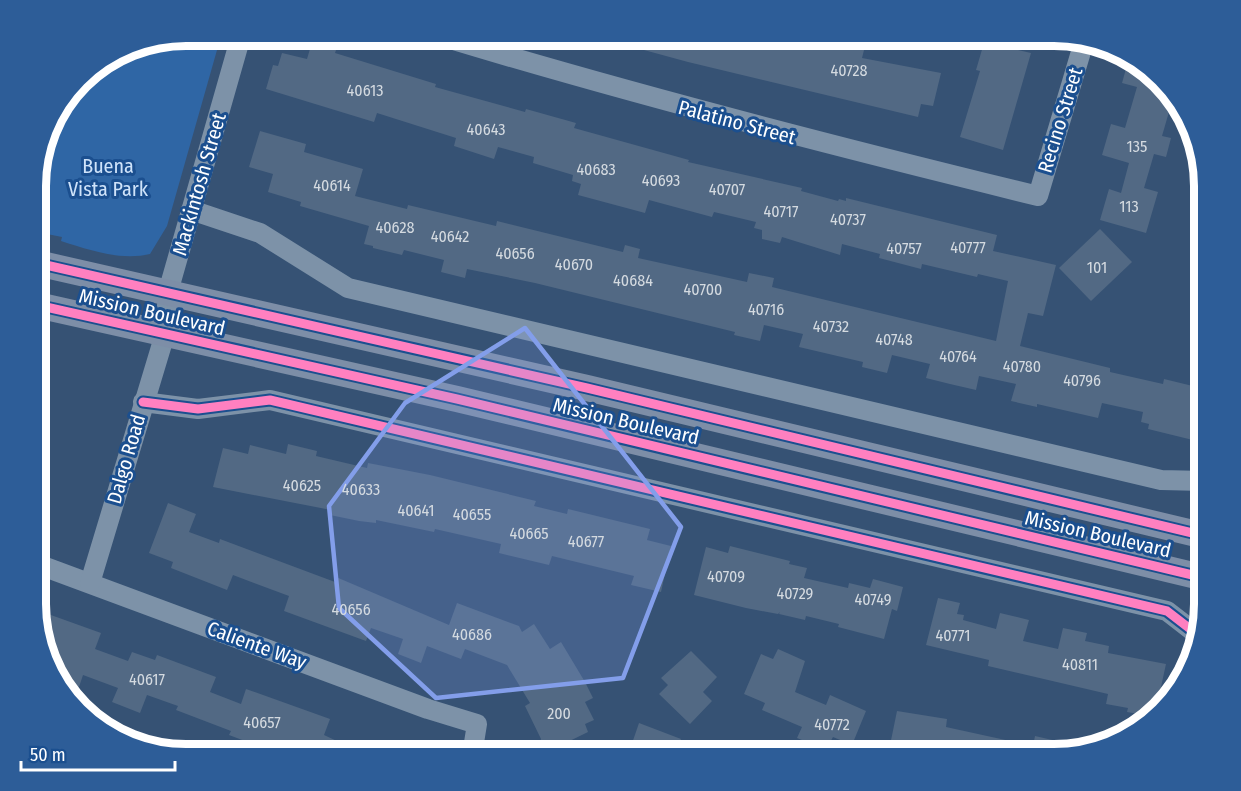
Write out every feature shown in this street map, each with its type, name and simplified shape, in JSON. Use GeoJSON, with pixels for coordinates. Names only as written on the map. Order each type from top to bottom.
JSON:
{"type":"FeatureCollection","features":[{"type":"Feature","properties":{"kind":"main road","name":"Mission Boulevard"},"geometry":{"type":"LineString","coordinates":[[46,264],[576,385],[1194,533]]}},
{"type":"Feature","properties":{"kind":"main road","name":"Mission Boulevard"},"geometry":{"type":"LineString","coordinates":[[46,307],[457,399],[1194,575]]}},
{"type":"Feature","properties":{"kind":"street","name":"Mackintosh Street"},"geometry":{"type":"LineString","coordinates":[[165,334],[168,292],[238,47]]}},
{"type":"Feature","properties":{"kind":"street","name":"Palatino Street"},"geometry":{"type":"LineString","coordinates":[[475,47],[590,82],[798,138],[1038,196]]}},
{"type":"Feature","properties":{"kind":"street","name":"Recino Street"},"geometry":{"type":"LineString","coordinates":[[1038,196],[1082,49]]}},
{"type":"Feature","properties":{"kind":"street"},"geometry":{"type":"LineString","coordinates":[[191,210],[260,233],[348,288],[1161,480],[1194,481]]}},
{"type":"Feature","properties":{"kind":"street","name":"Dalgo Road"},"geometry":{"type":"LineString","coordinates":[[90,583],[165,334]]}},
{"type":"Feature","properties":{"kind":"street"},"geometry":{"type":"LineString","coordinates":[[143,402],[198,409],[270,400],[1167,611],[1192,630]]}},
{"type":"Feature","properties":{"kind":"street","name":"Caliente Way"},"geometry":{"type":"LineString","coordinates":[[46,567],[428,709],[477,724],[474,744]]}},
{"type":"Feature","properties":{"kind":"highlighted area"},"geometry":{"type":"Polygon","coordinates":[[[525,328],[681,527],[623,678],[436,698],[339,608],[329,506],[405,403],[525,328]]]}},
{"type":"Feature","properties":{"kind":"green space","name":"Buena Vista Park"},"geometry":{"type":"Polygon","coordinates":[[[218,47],[167,226],[150,254],[128,256],[105,254],[61,241],[62,237],[46,234],[46,186],[51,150],[61,124],[75,101],[94,81],[116,65],[133,57],[159,49],[218,47]]]}},
{"type":"Feature","properties":{"kind":"building"},"geometry":{"type":"Polygon","coordinates":[[[631,46],[833,46],[845,49],[846,46],[850,46],[864,50],[862,58],[941,73],[933,106],[921,104],[918,117],[631,46]]]}},
{"type":"Feature","properties":{"kind":"building"},"geometry":{"type":"Polygon","coordinates":[[[983,46],[1019,46],[1018,50],[1031,53],[1003,150],[960,137],[980,71],[976,70],[983,46]]]}},
{"type":"Feature","properties":{"kind":"building"},"geometry":{"type":"Polygon","coordinates":[[[311,47],[326,47],[336,50],[335,53],[436,84],[435,87],[525,112],[526,109],[576,123],[574,128],[689,160],[688,162],[802,188],[801,191],[838,201],[839,199],[846,201],[846,198],[997,235],[993,251],[1056,265],[1043,316],[1028,313],[1020,346],[1110,368],[1110,372],[1163,384],[1164,379],[1194,386],[1194,440],[1148,429],[1149,424],[1141,422],[1143,412],[1102,403],[1098,418],[1037,404],[1037,407],[1011,401],[1016,384],[979,376],[976,390],[950,384],[926,378],[930,364],[892,355],[887,373],[862,367],[863,362],[799,347],[803,334],[764,325],[760,341],[734,335],[735,332],[535,283],[467,269],[465,278],[441,272],[444,260],[404,250],[402,255],[373,248],[373,246],[364,244],[369,226],[300,206],[301,202],[268,192],[273,174],[249,167],[260,131],[306,144],[304,152],[363,169],[355,196],[407,209],[408,205],[496,226],[497,221],[623,252],[625,245],[640,249],[638,258],[747,282],[749,273],[774,278],[772,287],[996,341],[1008,281],[978,274],[977,277],[922,264],[921,269],[879,258],[880,254],[842,244],[840,255],[782,237],[780,243],[762,239],[762,230],[754,228],[756,222],[714,212],[712,217],[649,200],[645,213],[578,195],[581,184],[572,181],[573,175],[533,163],[534,157],[498,147],[494,159],[454,146],[456,138],[377,113],[374,122],[266,89],[273,65],[278,66],[282,53],[307,59],[311,47]]]}},
{"type":"Feature","properties":{"kind":"building"},"geometry":{"type":"Polygon","coordinates":[[[1127,67],[1154,87],[1170,107],[1162,136],[1171,138],[1166,157],[1154,154],[1144,188],[1158,192],[1146,233],[1100,220],[1109,189],[1121,193],[1129,163],[1102,155],[1111,124],[1125,128],[1137,87],[1122,83],[1127,67]]]}},
{"type":"Feature","properties":{"kind":"building"},"geometry":{"type":"Polygon","coordinates":[[[1100,229],[1132,262],[1091,301],[1059,268],[1100,229]]]}},
{"type":"Feature","properties":{"kind":"building"},"geometry":{"type":"Polygon","coordinates":[[[288,444],[317,451],[316,456],[367,468],[368,463],[430,475],[536,501],[534,506],[567,514],[568,509],[650,529],[647,540],[671,546],[661,592],[631,585],[634,576],[552,556],[549,565],[499,553],[501,544],[435,529],[434,532],[376,520],[376,523],[359,521],[330,515],[331,510],[213,487],[223,448],[248,454],[250,445],[286,454],[288,444]]]}},
{"type":"Feature","properties":{"kind":"building"},"geometry":{"type":"Polygon","coordinates":[[[168,503],[196,514],[189,532],[219,543],[220,539],[335,582],[336,577],[449,625],[457,603],[519,626],[522,632],[534,624],[550,649],[561,642],[593,698],[585,702],[594,720],[585,724],[588,732],[563,744],[539,744],[541,739],[525,706],[530,703],[507,665],[465,649],[461,659],[427,646],[421,663],[398,654],[403,639],[371,628],[366,641],[284,611],[289,596],[233,575],[227,590],[171,568],[173,562],[149,553],[168,503]]]}},
{"type":"Feature","properties":{"kind":"building"},"geometry":{"type":"Polygon","coordinates":[[[730,546],[790,561],[789,564],[807,568],[804,578],[848,588],[849,583],[870,588],[873,579],[903,587],[897,611],[892,609],[884,639],[806,616],[805,620],[779,614],[780,612],[778,614],[746,608],[694,595],[706,547],[728,553],[730,546]]]}},
{"type":"Feature","properties":{"kind":"building"},"geometry":{"type":"Polygon","coordinates":[[[938,598],[960,603],[957,614],[964,615],[963,620],[996,629],[1000,613],[1029,620],[1023,641],[1058,649],[1063,628],[1087,633],[1085,641],[1109,646],[1108,653],[1166,664],[1158,698],[1141,714],[1127,712],[1128,708],[1106,704],[1108,694],[988,666],[989,660],[926,645],[938,598]]]}},
{"type":"Feature","properties":{"kind":"building"},"geometry":{"type":"Polygon","coordinates":[[[47,614],[101,633],[95,649],[128,661],[132,652],[155,660],[157,655],[216,677],[210,692],[241,704],[246,689],[330,719],[324,735],[343,744],[253,744],[229,735],[231,731],[176,710],[178,706],[147,695],[140,713],[112,702],[118,688],[83,675],[79,687],[72,684],[57,658],[49,632],[47,614]]]}},
{"type":"Feature","properties":{"kind":"building"},"geometry":{"type":"Polygon","coordinates":[[[778,649],[805,661],[795,692],[826,705],[830,695],[866,711],[852,744],[833,737],[829,744],[812,744],[797,738],[802,727],[762,710],[765,703],[744,694],[761,654],[773,659],[778,649]]]}},
{"type":"Feature","properties":{"kind":"building"},"geometry":{"type":"Polygon","coordinates":[[[691,651],[717,677],[703,692],[712,701],[690,724],[659,694],[668,685],[661,678],[691,651]]]}},
{"type":"Feature","properties":{"kind":"building"},"geometry":{"type":"Polygon","coordinates":[[[897,711],[947,719],[946,727],[1024,744],[890,744],[897,711]]]}},
{"type":"Feature","properties":{"kind":"building"},"geometry":{"type":"Polygon","coordinates":[[[639,723],[681,739],[679,744],[632,744],[639,723]]]}},
{"type":"Feature","properties":{"kind":"building"},"geometry":{"type":"Polygon","coordinates":[[[1035,736],[1068,744],[1033,744],[1035,736]]]}},
{"type":"Feature","properties":{"kind":"cycle path"},"geometry":{"type":"LineString","coordinates":[[46,265],[587,388],[1194,533]]}},
{"type":"Feature","properties":{"kind":"cycle path"},"geometry":{"type":"LineString","coordinates":[[46,307],[457,399],[1194,575]]}},
{"type":"Feature","properties":{"kind":"cycle path"},"geometry":{"type":"LineString","coordinates":[[143,402],[198,409],[270,400],[1167,611],[1192,630]]}}]}
